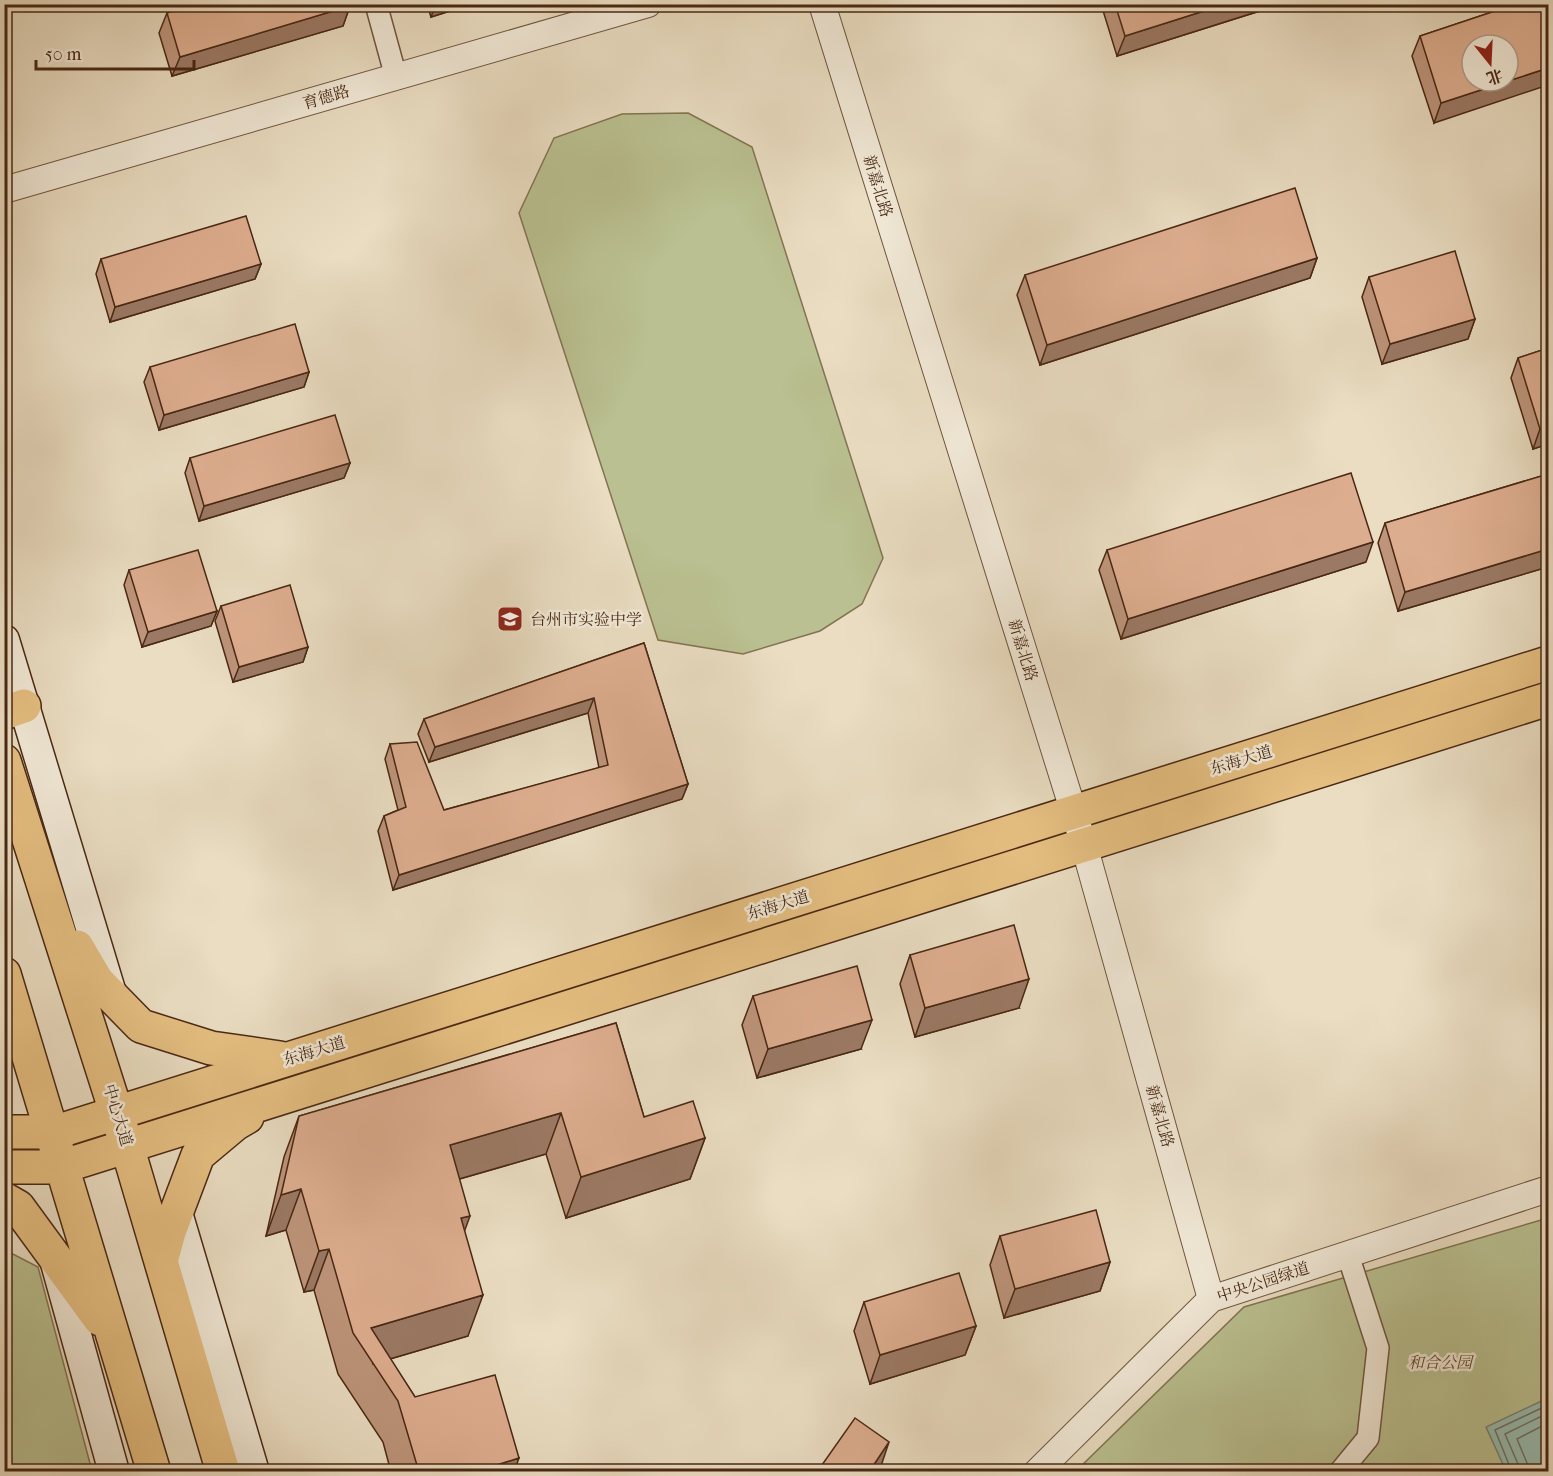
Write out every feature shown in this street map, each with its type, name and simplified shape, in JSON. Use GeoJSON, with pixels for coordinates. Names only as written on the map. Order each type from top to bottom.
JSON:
{"type":"FeatureCollection","features":[{"type":"Feature","properties":{"kind":"main road"},"geometry":{"type":"LineString","coordinates":[[4,640],[14,709],[112,996]]}},
{"type":"Feature","properties":{"kind":"main road","name":"东海大道"},"geometry":{"type":"LineString","coordinates":[[4,1132],[52,1132],[1548,663]]}},
{"type":"Feature","properties":{"kind":"main road","name":"东海大道"},"geometry":{"type":"LineString","coordinates":[[4,1167],[61,1167],[1548,699]]}},
{"type":"Feature","properties":{"kind":"main road","name":"中心大道"},"geometry":{"type":"LineString","coordinates":[[4,761],[128,1146],[223,1472]]}},
{"type":"Feature","properties":{"kind":"main road"},"geometry":{"type":"LineString","coordinates":[[49,900],[97,981],[141,1026],[211,1048],[287,1059]]}},
{"type":"Feature","properties":{"kind":"main road"},"geometry":{"type":"LineString","coordinates":[[4,974],[154,1472]]}},
{"type":"Feature","properties":{"kind":"main road"},"geometry":{"type":"LineString","coordinates":[[161,1261],[169,1232],[198,1155],[235,1124],[283,1097]]}},
{"type":"Feature","properties":{"kind":"main road"},"geometry":{"type":"LineString","coordinates":[[4,1199],[18,1207],[112,1335]]}},
{"type":"Feature","properties":{"kind":"main road"},"geometry":{"type":"LineString","coordinates":[[177,1213],[254,1472]]}},
{"type":"Feature","properties":{"kind":"main road"},"geometry":{"type":"LineString","coordinates":[[55,1260],[114,1472]]}},
{"type":"Feature","properties":{"kind":"street"},"geometry":{"type":"LineString","coordinates":[[376,4],[396,77]]}},
{"type":"Feature","properties":{"kind":"street","name":"育德路"},"geometry":{"type":"LineString","coordinates":[[4,190],[648,4]]}},
{"type":"Feature","properties":{"kind":"street","name":"新嘉北路"},"geometry":{"type":"LineString","coordinates":[[822,4],[1084,845],[1211,1299]]}},
{"type":"Feature","properties":{"kind":"street","name":"中央公园绿道"},"geometry":{"type":"LineString","coordinates":[[1037,1472],[1211,1299],[1548,1189]]}},
{"type":"Feature","properties":{"kind":"street"},"geometry":{"type":"LineString","coordinates":[[1340,1472],[1368,1438],[1378,1348],[1348,1254]]}},
{"type":"Feature","properties":{"kind":"green space"},"geometry":{"type":"Polygon","coordinates":[[[688,113],[752,147],[883,558],[862,604],[820,631],[743,654],[658,640],[519,213],[554,138],[622,114],[688,113]]]}},
{"type":"Feature","properties":{"kind":"green space","name":"和合公园"},"geometry":{"type":"Polygon","coordinates":[[[1548,1218],[1548,1471],[1075,1472],[1244,1307],[1548,1218]]]}},
{"type":"Feature","properties":{"kind":"green space"},"geometry":{"type":"Polygon","coordinates":[[[5,1250],[38,1267],[92,1471],[5,1471],[5,1250]]]}},
{"type":"Feature","properties":{"kind":"water"},"geometry":{"type":"Polygon","coordinates":[[[1548,1398],[1548,1471],[1506,1471],[1486,1427],[1548,1398]]]}},
{"type":"Feature","properties":{"kind":"building"},"geometry":{"type":"Polygon","coordinates":[[[194,4],[350,4],[350,6],[180,57],[167,13],[194,4]]]}},
{"type":"Feature","properties":{"kind":"building"},"geometry":{"type":"Polygon","coordinates":[[[1115,4],[1226,4],[1125,36],[1115,4]]]}},
{"type":"Feature","properties":{"kind":"building"},"geometry":{"type":"Polygon","coordinates":[[[1516,4],[1548,4],[1548,68],[1520,77],[1520,33],[1460,33],[1460,93],[1472,93],[1441,103],[1420,36],[1516,4]]]}},
{"type":"Feature","properties":{"kind":"building"},"geometry":{"type":"Polygon","coordinates":[[[1295,188],[1317,258],[1047,345],[1025,275],[1295,188]]]}},
{"type":"Feature","properties":{"kind":"building"},"geometry":{"type":"Polygon","coordinates":[[[246,216],[261,264],[115,307],[101,259],[246,216]]]}},
{"type":"Feature","properties":{"kind":"building"},"geometry":{"type":"Polygon","coordinates":[[[1455,251],[1475,319],[1390,344],[1369,277],[1455,251]]]}},
{"type":"Feature","properties":{"kind":"building"},"geometry":{"type":"Polygon","coordinates":[[[295,324],[309,372],[164,415],[150,367],[295,324]]]}},
{"type":"Feature","properties":{"kind":"building"},"geometry":{"type":"Polygon","coordinates":[[[1548,348],[1548,427],[1540,429],[1518,358],[1548,348]]]}},
{"type":"Feature","properties":{"kind":"building"},"geometry":{"type":"Polygon","coordinates":[[[335,415],[350,463],[204,506],[190,458],[335,415]]]}},
{"type":"Feature","properties":{"kind":"building"},"geometry":{"type":"Polygon","coordinates":[[[1351,473],[1373,542],[1128,619],[1107,550],[1351,473]]]}},
{"type":"Feature","properties":{"kind":"building"},"geometry":{"type":"Polygon","coordinates":[[[1548,474],[1548,549],[1405,592],[1385,523],[1548,474]]]}},
{"type":"Feature","properties":{"kind":"building"},"geometry":{"type":"Polygon","coordinates":[[[198,550],[217,611],[148,632],[129,570],[198,550]]]}},
{"type":"Feature","properties":{"kind":"building"},"geometry":{"type":"Polygon","coordinates":[[[290,585],[308,647],[239,667],[221,606],[290,585]]]}},
{"type":"Feature","properties":{"kind":"building"},"geometry":{"type":"Polygon","coordinates":[[[644,643],[688,784],[399,875],[384,816],[406,807],[390,744],[417,742],[444,810],[608,765],[594,698],[435,747],[424,719],[644,643]]]}},
{"type":"Feature","properties":{"kind":"building"},"geometry":{"type":"Polygon","coordinates":[[[1014,925],[1029,979],[925,1008],[910,955],[1014,925]]]}},
{"type":"Feature","properties":{"kind":"building"},"geometry":{"type":"Polygon","coordinates":[[[857,966],[872,1020],[768,1049],[753,996],[857,966]]]}},
{"type":"Feature","properties":{"kind":"building"},"geometry":{"type":"Polygon","coordinates":[[[616,1023],[644,1117],[693,1101],[705,1138],[581,1177],[561,1113],[450,1145],[470,1216],[461,1218],[483,1295],[371,1328],[415,1397],[495,1375],[519,1458],[474,1472],[419,1472],[398,1401],[353,1333],[329,1249],[319,1251],[301,1189],[281,1195],[299,1116],[616,1023]]]}},
{"type":"Feature","properties":{"kind":"building"},"geometry":{"type":"Polygon","coordinates":[[[1096,1210],[1110,1262],[1015,1289],[1000,1236],[1096,1210]]]}},
{"type":"Feature","properties":{"kind":"building"},"geometry":{"type":"Polygon","coordinates":[[[959,1273],[976,1326],[880,1355],[864,1302],[959,1273]]]}},
{"type":"Feature","properties":{"kind":"building"},"geometry":{"type":"Polygon","coordinates":[[[855,1418],[889,1442],[869,1472],[817,1472],[855,1418]]]}},
{"type":"Feature","properties":{"kind":"place","name":"台州市实验中学"},"geometry":{"type":"Point","coordinates":[510,619]}}]}
